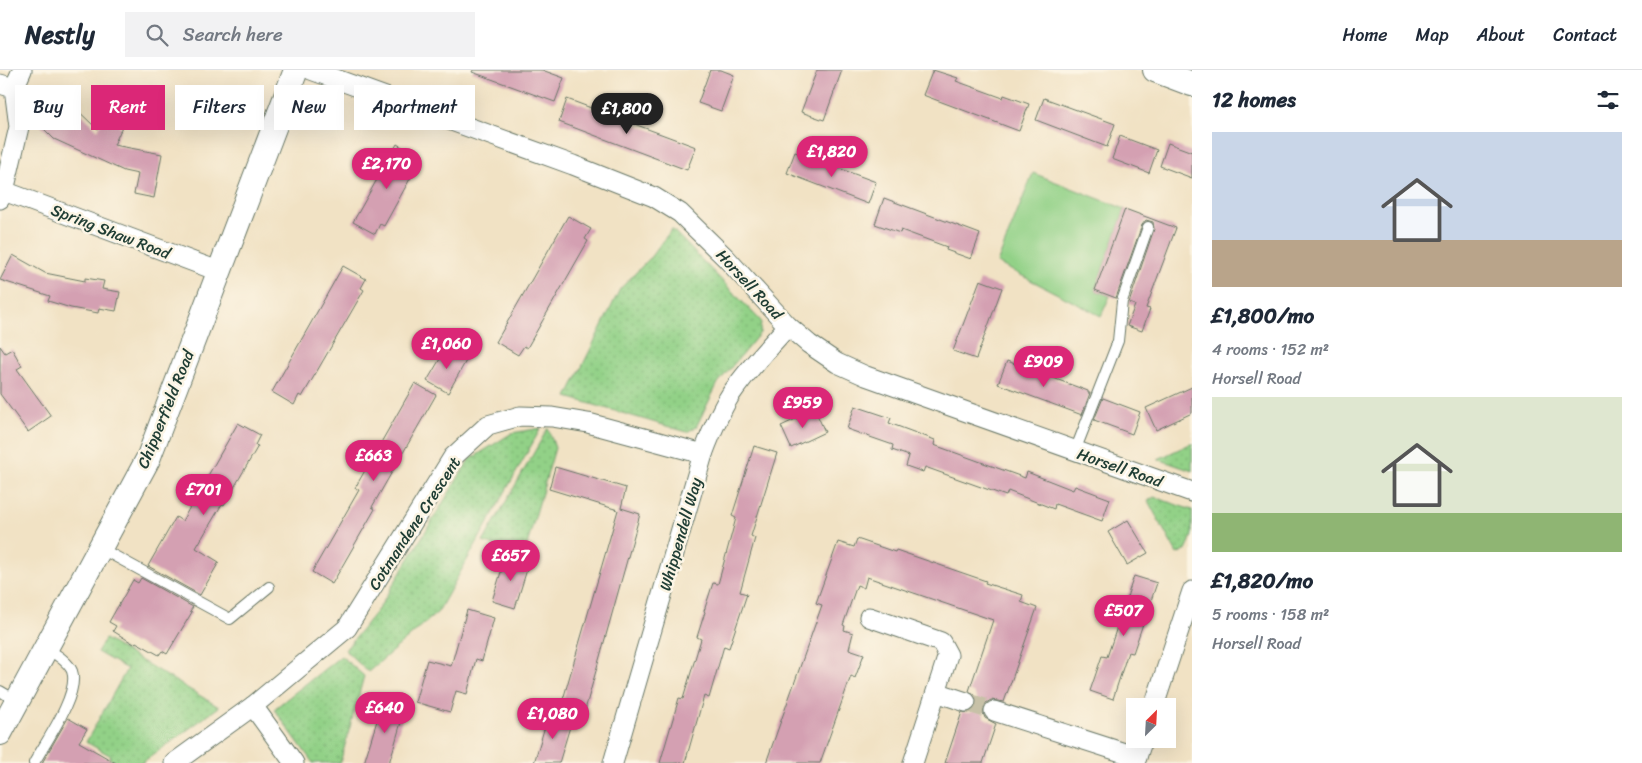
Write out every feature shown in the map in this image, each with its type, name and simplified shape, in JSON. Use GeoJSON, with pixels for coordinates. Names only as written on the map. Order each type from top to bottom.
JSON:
{"type":"FeatureCollection","features":[{"type":"Feature","properties":{"kind":"street"},"geometry":{"type":"LineString","coordinates":[[7,86],[22,70]]}},
{"type":"Feature","properties":{"kind":"street","name":"Chipperfield Road"},"geometry":{"type":"LineString","coordinates":[[0,733],[8,696],[46,648],[148,459],[296,70]]}},
{"type":"Feature","properties":{"kind":"street","name":"Horsell Road"},"geometry":{"type":"LineString","coordinates":[[311,70],[573,165],[654,197],[680,213],[726,258],[788,326],[837,363],[1075,452],[1192,492]]}},
{"type":"Feature","properties":{"kind":"street"},"geometry":{"type":"LineString","coordinates":[[1155,70],[1192,84]]}},
{"type":"Feature","properties":{"kind":"street","name":"Spring Shaw Road"},"geometry":{"type":"LineString","coordinates":[[7,86],[19,127],[2,195],[218,271]]}},
{"type":"Feature","properties":{"kind":"street","name":"Whippendell Way"},"geometry":{"type":"LineString","coordinates":[[613,763],[703,454],[730,395],[750,368],[788,326]]}},
{"type":"Feature","properties":{"kind":"street","name":"Cotmandene Crescent"},"geometry":{"type":"LineString","coordinates":[[174,763],[253,706],[348,628],[453,457],[488,425],[520,416],[552,417],[588,423],[703,454]]}},
{"type":"Feature","properties":{"kind":"street"},"geometry":{"type":"LineString","coordinates":[[1157,698],[1192,591]]}},
{"type":"Feature","properties":{"kind":"street"},"geometry":{"type":"LineString","coordinates":[[869,617],[941,642],[948,655],[913,763]]}},
{"type":"Feature","properties":{"kind":"street"},"geometry":{"type":"LineString","coordinates":[[936,692],[966,702]]}},
{"type":"Feature","properties":{"kind":"street"},"geometry":{"type":"LineString","coordinates":[[253,706],[294,763]]}},
{"type":"Feature","properties":{"kind":"street"},"geometry":{"type":"LineString","coordinates":[[994,711],[1136,760],[1140,748]]}},
{"type":"Feature","properties":{"kind":"lane"},"geometry":{"type":"LineString","coordinates":[[1075,452],[1118,340],[1122,301],[1148,227]]}},
{"type":"Feature","properties":{"kind":"lane"},"geometry":{"type":"LineString","coordinates":[[100,548],[230,619],[269,586]]}},
{"type":"Feature","properties":{"kind":"lane"},"geometry":{"type":"LineString","coordinates":[[34,763],[70,698],[74,684],[72,670],[62,658],[46,648]]}},
{"type":"Feature","properties":{"kind":"green space"},"geometry":{"type":"Polygon","coordinates":[[[1033,173],[1125,209],[1095,290],[1110,296],[1101,316],[997,263],[1033,173]]]}},
{"type":"Feature","properties":{"kind":"green space"},"geometry":{"type":"Polygon","coordinates":[[[672,229],[761,321],[760,333],[718,383],[696,427],[687,432],[567,397],[620,289],[649,259],[672,229]]]}},
{"type":"Feature","properties":{"kind":"green space"},"geometry":{"type":"Polygon","coordinates":[[[541,428],[438,612],[368,672],[345,650],[379,608],[469,460],[512,433],[541,428]]]}},
{"type":"Feature","properties":{"kind":"green space"},"geometry":{"type":"Polygon","coordinates":[[[548,428],[555,448],[524,555],[483,542],[548,428]]]}},
{"type":"Feature","properties":{"kind":"green space"},"geometry":{"type":"Polygon","coordinates":[[[1192,443],[1192,471],[1158,459],[1192,443]]]}},
{"type":"Feature","properties":{"kind":"green space"},"geometry":{"type":"Polygon","coordinates":[[[1154,497],[1192,510],[1192,535],[1187,549],[1177,554],[1148,501],[1154,497]]]}},
{"type":"Feature","properties":{"kind":"green space"},"geometry":{"type":"Polygon","coordinates":[[[105,639],[219,707],[142,763],[107,763],[111,756],[86,742],[127,669],[97,652],[105,639]]]}},
{"type":"Feature","properties":{"kind":"green space"},"geometry":{"type":"Polygon","coordinates":[[[341,656],[364,676],[340,763],[313,763],[274,709],[341,656]]]}},
{"type":"Feature","properties":{"kind":"building"},"geometry":{"type":"Polygon","coordinates":[[[473,70],[542,70],[564,78],[555,102],[472,72],[473,70]]]}},
{"type":"Feature","properties":{"kind":"building"},"geometry":{"type":"Polygon","coordinates":[[[710,70],[721,70],[734,75],[721,111],[698,103],[710,70]]]}},
{"type":"Feature","properties":{"kind":"building"},"geometry":{"type":"Polygon","coordinates":[[[817,70],[842,70],[824,120],[801,112],[817,70]]]}},
{"type":"Feature","properties":{"kind":"building"},"geometry":{"type":"Polygon","coordinates":[[[933,70],[958,78],[956,81],[1003,98],[1004,95],[1029,104],[1019,131],[923,95],[933,70]]]}},
{"type":"Feature","properties":{"kind":"building"},"geometry":{"type":"Polygon","coordinates":[[[1044,98],[1115,124],[1107,147],[1036,120],[1044,98]]]}},
{"type":"Feature","properties":{"kind":"building"},"geometry":{"type":"Polygon","coordinates":[[[567,99],[696,147],[687,170],[559,122],[567,99]]]}},
{"type":"Feature","properties":{"kind":"building"},"geometry":{"type":"Polygon","coordinates":[[[81,113],[91,123],[91,130],[121,130],[114,145],[162,154],[154,198],[134,194],[138,174],[124,171],[54,139],[45,130],[81,130],[81,113]]]}},
{"type":"Feature","properties":{"kind":"building"},"geometry":{"type":"Polygon","coordinates":[[[1120,136],[1157,150],[1149,173],[1112,159],[1120,136]]]}},
{"type":"Feature","properties":{"kind":"building"},"geometry":{"type":"Polygon","coordinates":[[[1168,143],[1192,152],[1192,178],[1160,166],[1168,143]]]}},
{"type":"Feature","properties":{"kind":"building"},"geometry":{"type":"Polygon","coordinates":[[[397,144],[419,157],[413,167],[416,168],[384,226],[380,224],[375,234],[353,222],[397,144]]]}},
{"type":"Feature","properties":{"kind":"building"},"geometry":{"type":"Polygon","coordinates":[[[795,152],[876,182],[868,204],[787,173],[795,152]]]}},
{"type":"Feature","properties":{"kind":"building"},"geometry":{"type":"Polygon","coordinates":[[[884,198],[980,234],[971,259],[946,250],[947,247],[901,230],[900,233],[875,224],[884,198]]]}},
{"type":"Feature","properties":{"kind":"building"},"geometry":{"type":"Polygon","coordinates":[[[1125,209],[1176,228],[1146,308],[1150,309],[1142,331],[1127,326],[1135,305],[1129,303],[1154,229],[1153,222],[1146,220],[1142,225],[1116,298],[1095,290],[1125,209]]]}},
{"type":"Feature","properties":{"kind":"building"},"geometry":{"type":"Polygon","coordinates":[[[568,216],[591,229],[585,239],[588,241],[527,348],[524,346],[518,355],[496,342],[568,216]]]}},
{"type":"Feature","properties":{"kind":"building"},"geometry":{"type":"Polygon","coordinates":[[[13,255],[45,273],[85,281],[85,278],[104,281],[102,289],[120,292],[116,311],[99,308],[98,313],[71,308],[48,301],[50,296],[0,280],[13,255]]]}},
{"type":"Feature","properties":{"kind":"building"},"geometry":{"type":"Polygon","coordinates":[[[343,266],[366,279],[361,288],[364,290],[302,397],[299,395],[294,405],[272,392],[343,266]]]}},
{"type":"Feature","properties":{"kind":"building"},"geometry":{"type":"Polygon","coordinates":[[[980,280],[1002,288],[976,359],[953,351],[980,280]]]}},
{"type":"Feature","properties":{"kind":"building"},"geometry":{"type":"Polygon","coordinates":[[[0,346],[5,353],[12,349],[22,366],[17,369],[51,416],[28,432],[0,394],[0,346]]]}},
{"type":"Feature","properties":{"kind":"building"},"geometry":{"type":"Polygon","coordinates":[[[447,347],[467,359],[448,393],[427,381],[447,347]]]}},
{"type":"Feature","properties":{"kind":"building"},"geometry":{"type":"Polygon","coordinates":[[[1007,361],[1088,391],[1090,393],[1082,415],[998,384],[1007,361]]]}},
{"type":"Feature","properties":{"kind":"building"},"geometry":{"type":"Polygon","coordinates":[[[415,383],[436,395],[372,507],[375,509],[332,584],[312,572],[359,490],[355,488],[415,383]]]}},
{"type":"Feature","properties":{"kind":"building"},"geometry":{"type":"Polygon","coordinates":[[[1192,387],[1192,413],[1156,430],[1146,408],[1192,387]]]}},
{"type":"Feature","properties":{"kind":"building"},"geometry":{"type":"Polygon","coordinates":[[[1103,398],[1140,412],[1132,434],[1094,420],[1103,398]]]}},
{"type":"Feature","properties":{"kind":"building"},"geometry":{"type":"Polygon","coordinates":[[[855,406],[891,418],[889,423],[935,440],[934,445],[1025,478],[1027,472],[1073,490],[1075,486],[1110,499],[1102,521],[1055,504],[1054,509],[1008,491],[1006,496],[925,467],[923,472],[906,466],[909,456],[892,450],[893,445],[847,429],[855,406]]]}},
{"type":"Feature","properties":{"kind":"building"},"geometry":{"type":"Polygon","coordinates":[[[815,410],[825,432],[791,448],[781,426],[815,410]]]}},
{"type":"Feature","properties":{"kind":"building"},"geometry":{"type":"Polygon","coordinates":[[[238,423],[260,435],[255,445],[258,446],[224,505],[222,504],[196,548],[219,562],[200,595],[148,566],[176,517],[182,521],[238,423]]]}},
{"type":"Feature","properties":{"kind":"building"},"geometry":{"type":"Polygon","coordinates":[[[754,446],[777,453],[751,536],[755,538],[740,592],[747,594],[729,648],[724,646],[709,698],[704,696],[685,763],[660,763],[679,698],[683,699],[701,639],[697,637],[713,583],[718,584],[736,518],[732,516],[754,446]]]}},
{"type":"Feature","properties":{"kind":"building"},"geometry":{"type":"Polygon","coordinates":[[[555,467],[626,488],[621,508],[640,514],[585,710],[562,703],[618,510],[549,489],[555,467]]]}},
{"type":"Feature","properties":{"kind":"building"},"geometry":{"type":"Polygon","coordinates":[[[1128,520],[1148,553],[1127,565],[1108,532],[1128,520]]]}},
{"type":"Feature","properties":{"kind":"building"},"geometry":{"type":"Polygon","coordinates":[[[857,539],[895,552],[896,550],[1023,595],[1021,602],[1037,608],[1004,702],[991,700],[984,707],[983,713],[985,718],[996,724],[983,763],[945,763],[962,712],[969,713],[976,706],[977,699],[969,691],[993,620],[867,577],[864,588],[857,585],[843,625],[845,626],[844,630],[853,633],[849,649],[864,654],[855,678],[851,676],[820,763],[766,763],[822,605],[816,603],[838,542],[854,547],[857,539]]]}},
{"type":"Feature","properties":{"kind":"building"},"geometry":{"type":"Polygon","coordinates":[[[506,556],[529,563],[515,608],[492,601],[506,556]]]}},
{"type":"Feature","properties":{"kind":"building"},"geometry":{"type":"Polygon","coordinates":[[[1134,576],[1157,583],[1133,653],[1128,652],[1113,699],[1090,691],[1102,656],[1107,657],[1134,576]]]}},
{"type":"Feature","properties":{"kind":"building"},"geometry":{"type":"Polygon","coordinates":[[[141,578],[193,607],[190,611],[192,612],[167,654],[162,651],[159,655],[136,642],[134,644],[113,631],[116,626],[109,622],[133,580],[138,583],[141,578]]]}},
{"type":"Feature","properties":{"kind":"building"},"geometry":{"type":"Polygon","coordinates":[[[467,610],[494,618],[482,661],[476,659],[467,694],[456,691],[450,712],[415,702],[427,660],[451,666],[467,610]]]}},
{"type":"Feature","properties":{"kind":"building"},"geometry":{"type":"Polygon","coordinates":[[[383,701],[405,708],[394,747],[389,763],[364,763],[383,701]]]}},
{"type":"Feature","properties":{"kind":"building"},"geometry":{"type":"Polygon","coordinates":[[[549,713],[572,720],[559,763],[534,763],[549,713]]]}},
{"type":"Feature","properties":{"kind":"building"},"geometry":{"type":"Polygon","coordinates":[[[68,718],[87,729],[79,742],[116,763],[42,763],[68,718]]]}},
{"type":"Feature","properties":{"kind":"tunnel"},"geometry":{"type":"LineString","coordinates":[[966,702],[994,711]]}}]}
